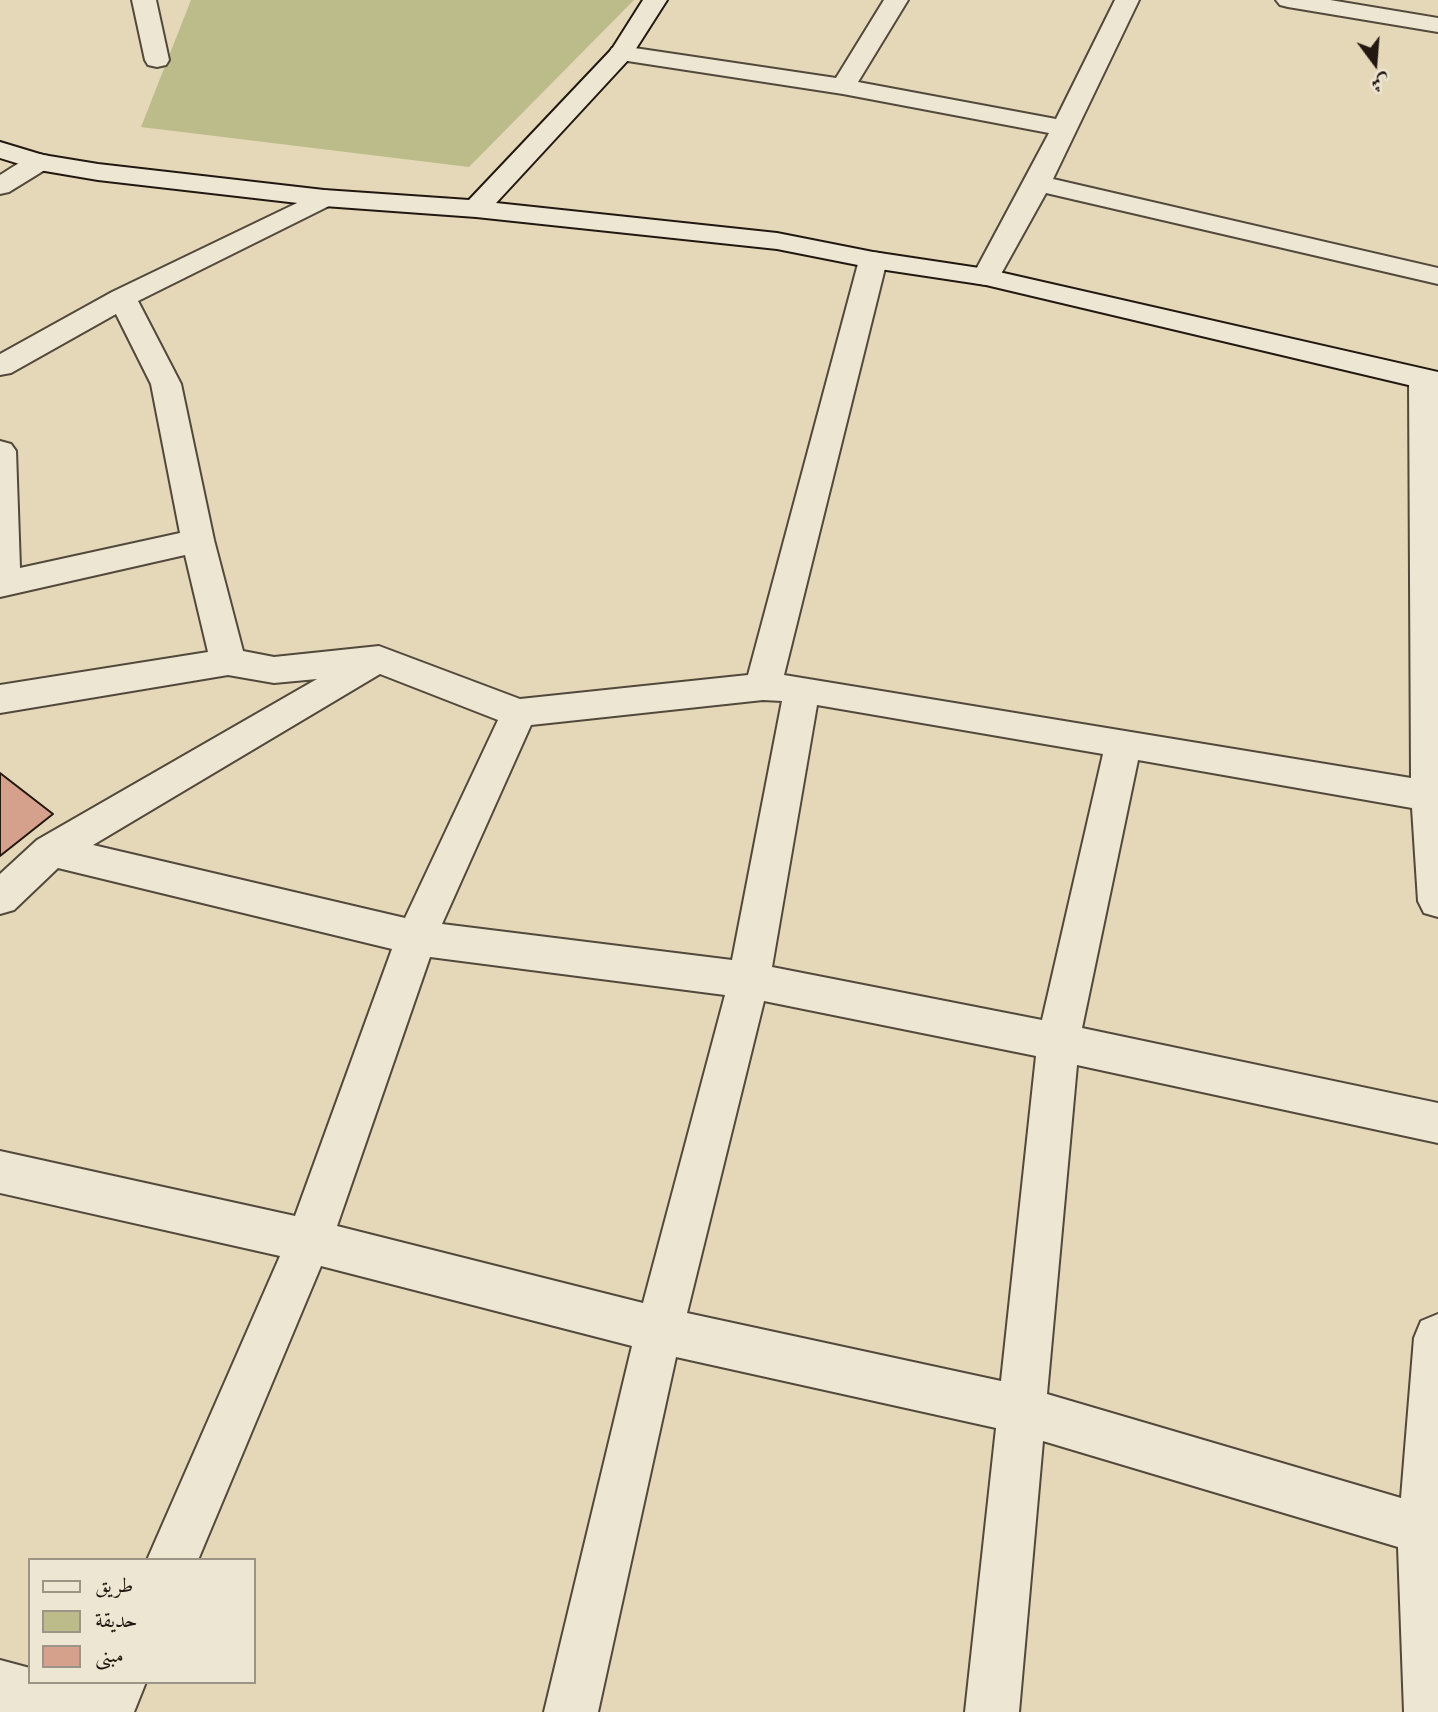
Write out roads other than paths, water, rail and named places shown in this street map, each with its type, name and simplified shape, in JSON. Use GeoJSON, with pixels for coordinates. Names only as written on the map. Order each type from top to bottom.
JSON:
{"type":"FeatureCollection","features":[{"type":"Feature","properties":{"kind":"street"},"geometry":{"type":"LineString","coordinates":[[144,0],[158,60]]}},
{"type":"Feature","properties":{"kind":"street"},"geometry":{"type":"LineString","coordinates":[[476,209],[621,53],[655,0]]}},
{"type":"Feature","properties":{"kind":"street"},"geometry":{"type":"LineString","coordinates":[[843,87],[896,0]]}},
{"type":"Feature","properties":{"kind":"street"},"geometry":{"type":"LineString","coordinates":[[986,277],[1038,183],[1127,0]]}},
{"type":"Feature","properties":{"kind":"street"},"geometry":{"type":"LineString","coordinates":[[1287,0],[1438,25]]}},
{"type":"Feature","properties":{"kind":"street"},"geometry":{"type":"LineString","coordinates":[[621,53],[843,87],[1063,128]]}},
{"type":"Feature","properties":{"kind":"street"},"geometry":{"type":"LineString","coordinates":[[0,150],[39,162],[98,172],[324,198],[476,209],[777,241],[873,260],[986,277],[1431,381],[1430,796],[1438,901]]}},
{"type":"Feature","properties":{"kind":"street"},"geometry":{"type":"LineString","coordinates":[[0,186],[39,162]]}},
{"type":"Feature","properties":{"kind":"street"},"geometry":{"type":"LineString","coordinates":[[1038,183],[1438,276]]}},
{"type":"Feature","properties":{"kind":"street"},"geometry":{"type":"LineString","coordinates":[[0,366],[122,298],[324,198]]}},
{"type":"Feature","properties":{"kind":"street"},"geometry":{"type":"LineString","coordinates":[[571,1712],[659,1330],[749,980],[782,688],[873,260]]}},
{"type":"Feature","properties":{"kind":"street"},"geometry":{"type":"LineString","coordinates":[[122,298],[166,384],[198,540],[228,662]]}},
{"type":"Feature","properties":{"kind":"street"},"geometry":{"type":"LineString","coordinates":[[0,451],[2,585],[198,540]]}},
{"type":"Feature","properties":{"kind":"street"},"geometry":{"type":"LineString","coordinates":[[0,699],[228,662],[274,670],[379,659],[422,678],[519,713],[782,688],[1430,796]]}},
{"type":"Feature","properties":{"kind":"street"},"geometry":{"type":"LineString","coordinates":[[0,898],[51,851],[379,659]]}},
{"type":"Feature","properties":{"kind":"street"},"geometry":{"type":"LineString","coordinates":[[173,1558],[309,1241],[416,937],[519,713]]}},
{"type":"Feature","properties":{"kind":"street"},"geometry":{"type":"LineString","coordinates":[[992,1712],[1058,1042],[1123,745]]}},
{"type":"Feature","properties":{"kind":"street"},"geometry":{"type":"LineString","coordinates":[[51,851],[416,937],[749,980],[1438,1123]]}},
{"type":"Feature","properties":{"kind":"street"},"geometry":{"type":"LineString","coordinates":[[0,1172],[309,1241],[659,1330],[1021,1410],[1430,1532]]}},
{"type":"Feature","properties":{"kind":"street"},"geometry":{"type":"LineString","coordinates":[[1431,1712],[1430,1532],[1438,1338]]}},
{"type":"Feature","properties":{"kind":"street"},"geometry":{"type":"LineString","coordinates":[[107,1712],[119,1684]]}},
{"type":"Feature","properties":{"kind":"street"},"geometry":{"type":"LineString","coordinates":[[0,1687],[96,1712]]}}]}
